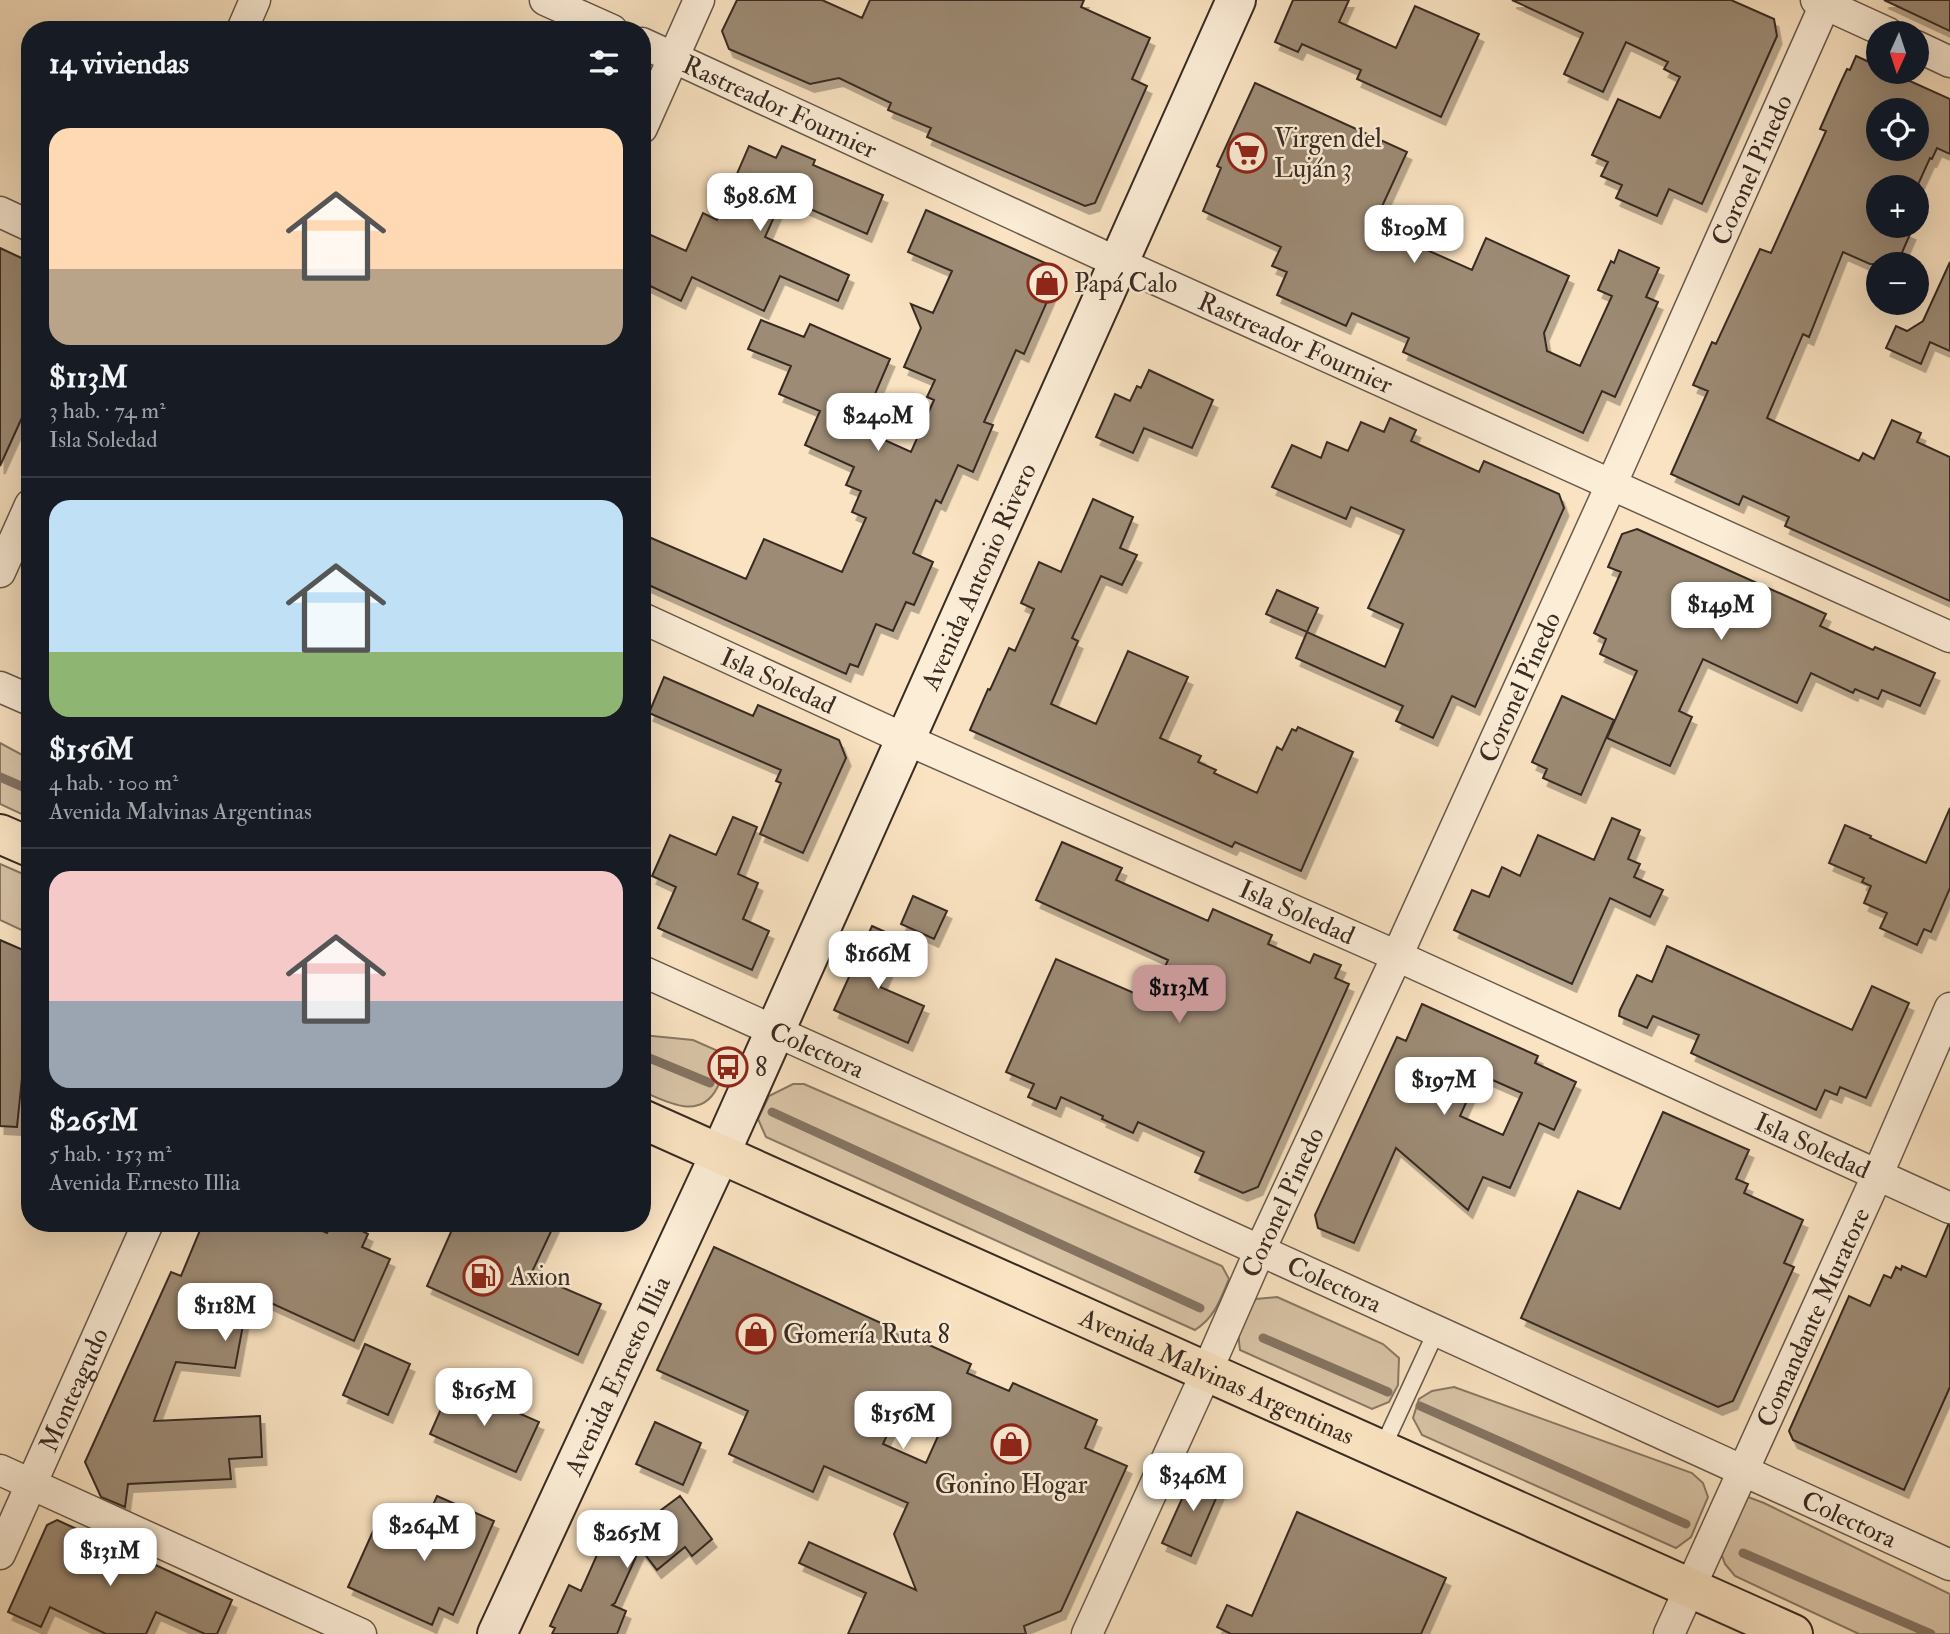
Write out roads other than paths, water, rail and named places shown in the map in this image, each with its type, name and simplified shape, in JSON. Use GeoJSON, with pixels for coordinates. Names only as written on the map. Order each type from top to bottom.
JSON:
{"type":"FeatureCollection","features":[{"type":"Feature","properties":{"kind":"main road","name":"Avenida Antonio Rivero"},"geometry":{"type":"LineString","coordinates":[[720,1154],[1236,0]]}},
{"type":"Feature","properties":{"kind":"main road"},"geometry":{"type":"LineString","coordinates":[[0,834],[21,843]]}},
{"type":"Feature","properties":{"kind":"main road","name":"Avenida Malvinas Argentinas"},"geometry":{"type":"LineString","coordinates":[[651,1123],[1793,1634]]}},
{"type":"Feature","properties":{"kind":"main road","name":"Avenida Ernesto Illia"},"geometry":{"type":"LineString","coordinates":[[497,1634],[720,1154]]}},
{"type":"Feature","properties":{"kind":"street"},"geometry":{"type":"LineString","coordinates":[[246,21],[255,0]]}},
{"type":"Feature","properties":{"kind":"street"},"geometry":{"type":"LineString","coordinates":[[545,0],[592,21]]}},
{"type":"Feature","properties":{"kind":"street"},"geometry":{"type":"LineString","coordinates":[[651,108],[699,0]]}},
{"type":"Feature","properties":{"kind":"street"},"geometry":{"type":"LineString","coordinates":[[1823,1],[1866,22]]}},
{"type":"Feature","properties":{"kind":"street","name":"Coronel Pinedo"},"geometry":{"type":"LineString","coordinates":[[1087,1634],[1612,484],[1823,1]]}},
{"type":"Feature","properties":{"kind":"street","name":"Rastreador Fournier"},"geometry":{"type":"LineString","coordinates":[[651,47],[1119,262],[1950,637]]}},
{"type":"Feature","properties":{"kind":"street"},"geometry":{"type":"LineString","coordinates":[[1929,52],[1950,62]]}},
{"type":"Feature","properties":{"kind":"street"},"geometry":{"type":"LineString","coordinates":[[0,212],[21,222]]}},
{"type":"Feature","properties":{"kind":"street"},"geometry":{"type":"LineString","coordinates":[[0,572],[21,525]]}},
{"type":"Feature","properties":{"kind":"street","name":"Isla Soledad"},"geometry":{"type":"LineString","coordinates":[[651,622],[905,739],[1397,956],[1950,1208]]}},
{"type":"Feature","properties":{"kind":"street"},"geometry":{"type":"LineString","coordinates":[[0,687],[21,696]]}},
{"type":"Feature","properties":{"kind":"street","name":"Colectora"},"geometry":{"type":"LineString","coordinates":[[651,975],[1950,1565]]}},
{"type":"Feature","properties":{"kind":"street","name":"Comandante Muratore"},"geometry":{"type":"LineString","coordinates":[[1669,1634],[1877,1176],[1950,1008]]}},
{"type":"Feature","properties":{"kind":"street","name":"Monteagudo"},"geometry":{"type":"LineString","coordinates":[[0,1554],[144,1232]]}},
{"type":"Feature","properties":{"kind":"street"},"geometry":{"type":"LineString","coordinates":[[0,1470],[361,1634]]}},
{"type":"Feature","properties":{"kind":"lane"},"geometry":{"type":"LineString","coordinates":[[1382,1449],[1436,1332]]}},
{"type":"Feature","properties":{"kind":"waterway"},"geometry":{"type":"LineString","coordinates":[[0,777],[21,786]]}},
{"type":"Feature","properties":{"kind":"waterway"},"geometry":{"type":"LineString","coordinates":[[651,1059],[710,1083]]}},
{"type":"Feature","properties":{"kind":"waterway"},"geometry":{"type":"LineString","coordinates":[[772,1112],[1200,1308]]}},
{"type":"Feature","properties":{"kind":"waterway"},"geometry":{"type":"LineString","coordinates":[[1263,1338],[1388,1392]]}},
{"type":"Feature","properties":{"kind":"waterway"},"geometry":{"type":"LineString","coordinates":[[1420,1406],[1686,1524]]}},
{"type":"Feature","properties":{"kind":"waterway"},"geometry":{"type":"LineString","coordinates":[[1743,1553],[1931,1634]]}},
{"type":"Feature","properties":{"kind":"place","name":"Virgen del Luján 3"},"geometry":{"type":"Point","coordinates":[1247,153]}},
{"type":"Feature","properties":{"kind":"place","name":"Papá Calo"},"geometry":{"type":"Point","coordinates":[1047,283]}},
{"type":"Feature","properties":{"kind":"place","name":"8"},"geometry":{"type":"Point","coordinates":[728,1067]}},
{"type":"Feature","properties":{"kind":"place","name":"Axion"},"geometry":{"type":"Point","coordinates":[483,1276]}},
{"type":"Feature","properties":{"kind":"place","name":"Gomería Ruta 8"},"geometry":{"type":"Point","coordinates":[756,1334]}},
{"type":"Feature","properties":{"kind":"place","name":"Gonino Hogar"},"geometry":{"type":"Point","coordinates":[1011,1444]}}]}
